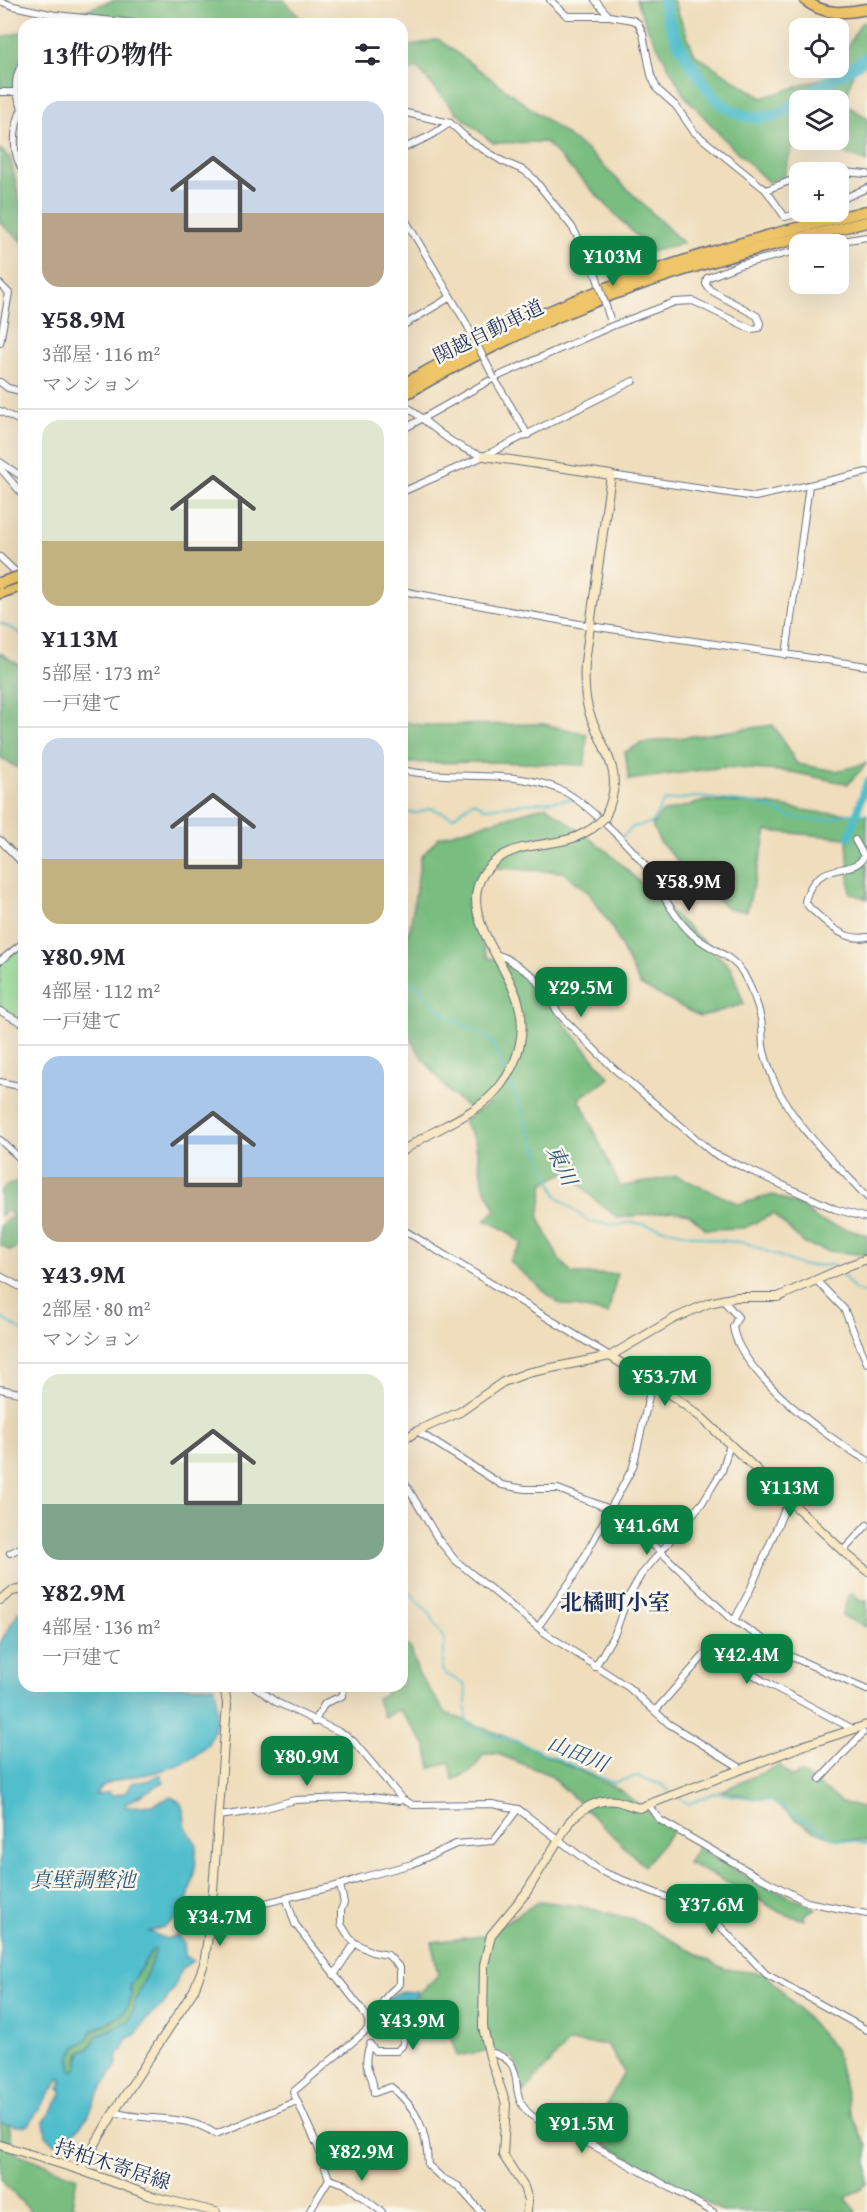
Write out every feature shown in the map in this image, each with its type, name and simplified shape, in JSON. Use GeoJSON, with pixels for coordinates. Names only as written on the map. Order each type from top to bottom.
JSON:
{"type":"FeatureCollection","features":[{"type":"Feature","properties":{"kind":"highway"},"geometry":{"type":"LineString","coordinates":[[806,0],[814,7],[838,13],[867,9]]}},
{"type":"Feature","properties":{"kind":"highway","name":"関越自動車道"},"geometry":{"type":"LineString","coordinates":[[408,382],[493,335],[620,282],[716,250],[867,211]]}},
{"type":"Feature","properties":{"kind":"highway","name":"関越自動車道"},"geometry":{"type":"LineString","coordinates":[[408,393],[497,344],[625,290],[739,254],[867,222]]}},
{"type":"Feature","properties":{"kind":"highway"},"geometry":{"type":"LineString","coordinates":[[0,583],[18,578]]}},
{"type":"Feature","properties":{"kind":"highway"},"geometry":{"type":"LineString","coordinates":[[0,593],[18,587]]}},
{"type":"Feature","properties":{"kind":"street"},"geometry":{"type":"LineString","coordinates":[[550,0],[567,16],[609,16],[638,23],[643,34],[651,75],[657,89],[676,106],[694,132],[766,190],[785,217],[789,216]]}},
{"type":"Feature","properties":{"kind":"street"},"geometry":{"type":"LineString","coordinates":[[595,0],[609,16]]}},
{"type":"Feature","properties":{"kind":"street"},"geometry":{"type":"LineString","coordinates":[[0,1],[13,6],[72,18]]}},
{"type":"Feature","properties":{"kind":"street"},"geometry":{"type":"LineString","coordinates":[[18,73],[15,79],[15,92],[18,99]]}},
{"type":"Feature","properties":{"kind":"street"},"geometry":{"type":"LineString","coordinates":[[0,92],[15,92]]}},
{"type":"Feature","properties":{"kind":"street"},"geometry":{"type":"LineString","coordinates":[[408,113],[450,123],[470,141],[520,168],[534,179],[572,227],[592,262],[611,323]]}},
{"type":"Feature","properties":{"kind":"street"},"geometry":{"type":"LineString","coordinates":[[18,117],[14,142],[18,162]]}},
{"type":"Feature","properties":{"kind":"street"},"geometry":{"type":"LineString","coordinates":[[408,146],[450,123]]}},
{"type":"Feature","properties":{"kind":"street"},"geometry":{"type":"LineString","coordinates":[[849,172],[867,176]]}},
{"type":"Feature","properties":{"kind":"street"},"geometry":{"type":"LineString","coordinates":[[766,190],[789,181]]}},
{"type":"Feature","properties":{"kind":"street"},"geometry":{"type":"LineString","coordinates":[[849,196],[867,188]]}},
{"type":"Feature","properties":{"kind":"street"},"geometry":{"type":"LineString","coordinates":[[408,225],[528,435]]}},
{"type":"Feature","properties":{"kind":"street"},"geometry":{"type":"LineString","coordinates":[[849,240],[867,237]]}},
{"type":"Feature","properties":{"kind":"street"},"geometry":{"type":"LineString","coordinates":[[408,425],[420,416],[494,378],[611,323],[675,302],[685,300],[703,305],[751,329],[759,328],[760,323],[757,316],[710,290],[706,284],[707,278],[739,266],[789,253]]}},
{"type":"Feature","properties":{"kind":"street"},"geometry":{"type":"LineString","coordinates":[[0,284],[9,293],[0,343]]}},
{"type":"Feature","properties":{"kind":"street"},"geometry":{"type":"LineString","coordinates":[[408,322],[449,298]]}},
{"type":"Feature","properties":{"kind":"street"},"geometry":{"type":"LineString","coordinates":[[408,489],[528,435],[633,381]]}},
{"type":"Feature","properties":{"kind":"street"},"geometry":{"type":"LineString","coordinates":[[0,382],[8,388],[18,390]]}},
{"type":"Feature","properties":{"kind":"street"},"geometry":{"type":"LineString","coordinates":[[408,407],[453,444],[484,456],[755,496],[867,472]]}},
{"type":"Feature","properties":{"kind":"street"},"geometry":{"type":"LineString","coordinates":[[0,411],[18,420]]}},
{"type":"Feature","properties":{"kind":"street"},"geometry":{"type":"LineString","coordinates":[[0,462],[18,474]]}},
{"type":"Feature","properties":{"kind":"street"},"geometry":{"type":"LineString","coordinates":[[0,468],[18,489]]}},
{"type":"Feature","properties":{"kind":"street"},"geometry":{"type":"LineString","coordinates":[[408,1148],[486,1101],[499,1087],[517,1056],[521,1033],[518,1001],[514,988],[481,926],[476,902],[480,883],[493,862],[513,850],[573,838],[593,828],[605,817],[613,797],[614,779],[610,760],[589,713],[585,697],[585,662],[611,475]]}},
{"type":"Feature","properties":{"kind":"street"},"geometry":{"type":"LineString","coordinates":[[786,655],[809,486]]}},
{"type":"Feature","properties":{"kind":"street"},"geometry":{"type":"LineString","coordinates":[[0,557],[18,572]]}},
{"type":"Feature","properties":{"kind":"street"},"geometry":{"type":"LineString","coordinates":[[408,592],[590,626],[867,666]]}},
{"type":"Feature","properties":{"kind":"street"},"geometry":{"type":"LineString","coordinates":[[408,771],[419,774],[485,775],[542,783],[564,791],[624,842],[647,869],[683,924],[693,935],[741,970],[754,994],[761,1017],[763,1047],[773,1080],[786,1105],[798,1123],[867,1197]]}},
{"type":"Feature","properties":{"kind":"street"},"geometry":{"type":"LineString","coordinates":[[0,840],[18,860]]}},
{"type":"Feature","properties":{"kind":"street"},"geometry":{"type":"LineString","coordinates":[[855,840],[863,852],[863,859],[851,867],[832,869],[818,877],[808,890],[805,901],[809,907],[845,936],[859,939],[867,937]]}},
{"type":"Feature","properties":{"kind":"street"},"geometry":{"type":"LineString","coordinates":[[0,961],[18,947]]}},
{"type":"Feature","properties":{"kind":"street"},"geometry":{"type":"LineString","coordinates":[[495,954],[506,958],[533,976],[560,1015],[606,1060],[714,1154],[835,1209],[867,1218]]}},
{"type":"Feature","properties":{"kind":"street"},"geometry":{"type":"LineString","coordinates":[[0,1011],[18,1021]]}},
{"type":"Feature","properties":{"kind":"street"},"geometry":{"type":"LineString","coordinates":[[0,1082],[18,1086]]}},
{"type":"Feature","properties":{"kind":"street"},"geometry":{"type":"LineString","coordinates":[[0,1140],[18,1156]]}},
{"type":"Feature","properties":{"kind":"street"},"geometry":{"type":"LineString","coordinates":[[408,1233],[610,1356],[693,1412],[867,1571]]}},
{"type":"Feature","properties":{"kind":"street"},"geometry":{"type":"LineString","coordinates":[[408,1437],[460,1412],[503,1382],[527,1373],[610,1356],[675,1318],[709,1303],[722,1299],[778,1297],[867,1259]]}},
{"type":"Feature","properties":{"kind":"street"},"geometry":{"type":"LineString","coordinates":[[0,1276],[18,1286]]}},
{"type":"Feature","properties":{"kind":"street"},"geometry":{"type":"LineString","coordinates":[[817,1281],[844,1309],[867,1363]]}},
{"type":"Feature","properties":{"kind":"street"},"geometry":{"type":"LineString","coordinates":[[722,1299],[738,1317],[733,1327],[740,1346],[756,1372],[832,1438],[867,1460]]}},
{"type":"Feature","properties":{"kind":"street"},"geometry":{"type":"LineString","coordinates":[[538,1627],[574,1576],[633,1467],[652,1383]]}},
{"type":"Feature","properties":{"kind":"street"},"geometry":{"type":"LineString","coordinates":[[0,1389],[18,1393]]}},
{"type":"Feature","properties":{"kind":"street"},"geometry":{"type":"LineString","coordinates":[[417,1431],[502,1485],[525,1489],[558,1489],[610,1509],[660,1551],[734,1621],[790,1656],[867,1690]]}},
{"type":"Feature","properties":{"kind":"street"},"geometry":{"type":"LineString","coordinates":[[596,1666],[615,1633],[627,1599],[641,1575],[702,1503],[722,1471],[730,1444]]}},
{"type":"Feature","properties":{"kind":"street"},"geometry":{"type":"LineString","coordinates":[[408,1488],[447,1552],[480,1581],[538,1627],[628,1687],[669,1724],[741,1768]]}},
{"type":"Feature","properties":{"kind":"street"},"geometry":{"type":"LineString","coordinates":[[734,1621],[784,1511],[792,1502]]}},
{"type":"Feature","properties":{"kind":"street"},"geometry":{"type":"LineString","coordinates":[[843,1551],[867,1526]]}},
{"type":"Feature","properties":{"kind":"street"},"geometry":{"type":"LineString","coordinates":[[10,1553],[18,1549]]}},
{"type":"Feature","properties":{"kind":"street"},"geometry":{"type":"LineString","coordinates":[[1,1596],[18,1590]]}},
{"type":"Feature","properties":{"kind":"street"},"geometry":{"type":"LineString","coordinates":[[655,1711],[707,1652],[714,1650],[765,1682],[862,1730]]}},
{"type":"Feature","properties":{"kind":"street"},"geometry":{"type":"LineString","coordinates":[[81,2170],[114,2112],[194,1990],[204,1965],[211,1916],[219,1816],[227,1704],[225,1692]]}},
{"type":"Feature","properties":{"kind":"street"},"geometry":{"type":"LineString","coordinates":[[262,1692],[314,1722],[346,1735],[402,1799],[413,1805],[492,1804],[518,1809],[600,1871],[702,1911],[717,1923],[766,1974],[867,2030]]}},
{"type":"Feature","properties":{"kind":"street"},"geometry":{"type":"LineString","coordinates":[[314,1722],[325,1703],[342,1696],[343,1692]]}},
{"type":"Feature","properties":{"kind":"street"},"geometry":{"type":"LineString","coordinates":[[527,2212],[528,2200],[524,2187],[503,2155],[506,2104],[489,2052],[483,2014],[482,1987],[487,1948],[492,1935],[526,1893],[557,1840],[576,1814],[590,1806],[611,1800],[639,1808],[741,1768],[862,1730]]}},
{"type":"Feature","properties":{"kind":"street"},"geometry":{"type":"LineString","coordinates":[[820,1779],[862,1730]]}},
{"type":"Feature","properties":{"kind":"street"},"geometry":{"type":"LineString","coordinates":[[219,1816],[255,1811],[295,1800],[372,1797],[399,1801],[402,1799]]}},
{"type":"Feature","properties":{"kind":"street"},"geometry":{"type":"LineString","coordinates":[[648,1805],[660,1820],[807,1902],[867,1914]]}},
{"type":"Feature","properties":{"kind":"street"},"geometry":{"type":"LineString","coordinates":[[211,1916],[340,1885],[412,1864],[456,1844],[493,1841],[518,1809]]}},
{"type":"Feature","properties":{"kind":"street"},"geometry":{"type":"LineString","coordinates":[[340,1885],[344,1903],[340,1924],[349,1937],[372,1952],[388,1955],[400,1968],[400,1984],[381,2002],[378,2021],[386,2030],[404,2032],[402,2046],[391,2053],[375,2051],[370,2044]]}},
{"type":"Feature","properties":{"kind":"street"},"geometry":{"type":"LineString","coordinates":[[286,1897],[295,1924],[368,2019],[370,2044],[365,2058],[374,2092],[391,2087],[412,2109],[426,2135],[428,2164],[442,2178],[458,2186],[481,2212]]}},
{"type":"Feature","properties":{"kind":"street"},"geometry":{"type":"LineString","coordinates":[[334,1975],[356,1943]]}},
{"type":"Feature","properties":{"kind":"street"},"geometry":{"type":"LineString","coordinates":[[329,2179],[294,2090],[367,2030],[369,2025]]}},
{"type":"Feature","properties":{"kind":"street"},"geometry":{"type":"LineString","coordinates":[[489,2052],[503,2055],[511,2062],[518,2096],[529,2114],[713,2212]]}},
{"type":"Feature","properties":{"kind":"street"},"geometry":{"type":"LineString","coordinates":[[114,2112],[130,2117],[178,2119],[205,2127],[216,2134],[297,2101]]}},
{"type":"Feature","properties":{"kind":"street","name":"持柏木寄居線"},"geometry":{"type":"LineString","coordinates":[[0,2145],[81,2170],[151,2196],[216,2212]]}},
{"type":"Feature","properties":{"kind":"street"},"geometry":{"type":"LineString","coordinates":[[309,2212],[329,2179]]}},
{"type":"Feature","properties":{"kind":"street"},"geometry":{"type":"LineString","coordinates":[[329,2179],[345,2184],[382,2212]]}},
{"type":"Feature","properties":{"kind":"green space"},"geometry":{"type":"Polygon","coordinates":[[[115,0],[284,0],[300,18],[62,18],[115,0]]]}},
{"type":"Feature","properties":{"kind":"green space"},"geometry":{"type":"Polygon","coordinates":[[[636,0],[673,0],[695,55],[762,98],[824,78],[849,78],[849,44],[861,23],[867,22],[867,51],[856,62],[849,90],[789,90],[789,150],[791,150],[784,177],[768,182],[684,95],[647,27],[636,0]]]}},
{"type":"Feature","properties":{"kind":"green space"},"geometry":{"type":"Polygon","coordinates":[[[18,33],[18,86],[0,94],[0,38],[18,33]]]}},
{"type":"Feature","properties":{"kind":"green space"},"geometry":{"type":"Polygon","coordinates":[[[438,39],[588,151],[683,243],[652,252],[545,142],[493,143],[456,112],[417,68],[408,72],[408,46],[438,39]]]}},
{"type":"Feature","properties":{"kind":"green space"},"geometry":{"type":"Polygon","coordinates":[[[849,107],[867,118],[867,162],[836,150],[849,150],[849,107]]]}},
{"type":"Feature","properties":{"kind":"green space"},"geometry":{"type":"Polygon","coordinates":[[[0,149],[10,158],[18,192],[18,238],[0,223],[0,149]]]}},
{"type":"Feature","properties":{"kind":"green space"},"geometry":{"type":"Polygon","coordinates":[[[0,653],[18,664],[18,768],[0,757],[0,653]]]}},
{"type":"Feature","properties":{"kind":"green space"},"geometry":{"type":"Polygon","coordinates":[[[408,722],[420,725],[544,724],[587,734],[585,765],[492,762],[408,763],[408,722]]]}},
{"type":"Feature","properties":{"kind":"green space"},"geometry":{"type":"Polygon","coordinates":[[[773,725],[797,764],[836,771],[867,763],[848,784],[792,772],[724,767],[629,780],[625,752],[642,743],[773,725]]]}},
{"type":"Feature","properties":{"kind":"green space"},"geometry":{"type":"Polygon","coordinates":[[[705,801],[768,804],[822,813],[867,814],[867,899],[850,893],[847,838],[767,831],[747,911],[729,909],[701,887],[660,842],[652,825],[661,813],[705,801]]]}},
{"type":"Feature","properties":{"kind":"green space"},"geometry":{"type":"Polygon","coordinates":[[[546,806],[608,852],[731,968],[744,1004],[700,1017],[640,985],[610,924],[589,893],[563,872],[483,867],[466,905],[488,958],[510,961],[532,977],[558,1016],[610,1078],[579,1098],[620,1187],[677,1176],[739,1204],[773,1195],[802,1207],[819,1221],[867,1235],[867,1255],[828,1251],[805,1244],[773,1214],[744,1228],[706,1229],[689,1214],[672,1211],[618,1218],[592,1197],[568,1171],[544,1183],[539,1218],[559,1259],[572,1274],[617,1274],[608,1314],[558,1303],[509,1261],[522,1244],[505,1230],[485,1220],[496,1210],[483,1184],[475,1140],[463,1121],[488,1104],[484,1099],[470,1109],[450,1093],[420,1054],[408,1034],[408,932],[421,857],[439,837],[546,806]]]}},
{"type":"Feature","properties":{"kind":"green space"},"geometry":{"type":"Polygon","coordinates":[[[18,949],[18,1020],[0,1009],[0,963],[18,949]]]}},
{"type":"Feature","properties":{"kind":"green space"},"geometry":{"type":"Polygon","coordinates":[[[18,1182],[18,1246],[10,1251],[0,1244],[0,1226],[13,1215],[7,1210],[0,1216],[0,1191],[10,1183],[18,1182]]]}},
{"type":"Feature","properties":{"kind":"green space"},"geometry":{"type":"Polygon","coordinates":[[[853,1593],[861,1602],[867,1601],[867,1627],[842,1616],[848,1596],[853,1593]]]}},
{"type":"Feature","properties":{"kind":"green space"},"geometry":{"type":"Polygon","coordinates":[[[408,1647],[411,1649],[418,1673],[446,1713],[516,1741],[617,1788],[673,1831],[644,1866],[550,1775],[498,1754],[484,1754],[472,1771],[453,1780],[450,1762],[431,1768],[426,1745],[399,1710],[384,1717],[376,1698],[386,1695],[386,1692],[408,1692],[408,1647]]]}},
{"type":"Feature","properties":{"kind":"green space"},"geometry":{"type":"Polygon","coordinates":[[[780,1765],[791,1777],[801,1773],[842,1802],[867,1810],[867,1841],[836,1839],[807,1827],[771,1801],[721,1791],[780,1765]]]}},
{"type":"Feature","properties":{"kind":"green space"},"geometry":{"type":"Polygon","coordinates":[[[697,1848],[743,1875],[816,1908],[804,1915],[805,1920],[781,1913],[744,1891],[688,1863],[697,1848]]]}},
{"type":"Feature","properties":{"kind":"green space"},"geometry":{"type":"Polygon","coordinates":[[[540,1901],[583,1907],[632,1919],[725,1969],[766,1974],[835,2049],[851,2114],[867,2146],[867,2184],[846,2198],[856,2212],[723,2212],[590,2136],[624,2072],[607,2044],[568,2043],[523,2093],[514,2058],[507,2054],[493,2051],[457,2056],[450,2035],[432,2026],[417,1996],[438,1975],[432,1942],[491,1935],[496,1928],[540,1901]]]}},
{"type":"Feature","properties":{"kind":"green space"},"geometry":{"type":"Polygon","coordinates":[[[153,1949],[156,1949],[155,1953],[129,2021],[97,2036],[89,2049],[79,2055],[79,2065],[75,2071],[72,2071],[70,2058],[76,2047],[86,2040],[92,2031],[112,2022],[124,2012],[131,1998],[131,1983],[153,1949]]]}},
{"type":"Feature","properties":{"kind":"green space"},"geometry":{"type":"Polygon","coordinates":[[[0,2122],[9,2125],[14,2152],[77,2177],[72,2204],[84,2212],[31,2212],[0,2179],[0,2122]]]}},
{"type":"Feature","properties":{"kind":"water","name":"真壁調整池"},"geometry":{"type":"Polygon","coordinates":[[[18,1613],[18,1692],[216,1692],[217,1706],[212,1736],[206,1747],[196,1756],[167,1769],[110,1782],[101,1787],[95,1795],[109,1792],[112,1796],[126,1792],[131,1783],[146,1781],[161,1775],[164,1782],[125,1804],[126,1807],[153,1805],[170,1797],[179,1802],[183,1808],[187,1829],[196,1844],[194,1872],[184,1915],[166,1926],[149,1932],[167,1939],[177,1935],[184,1942],[185,1955],[193,1961],[182,1968],[174,1988],[163,2005],[150,2015],[135,2035],[127,2039],[118,2054],[117,2064],[97,2096],[88,2116],[67,2141],[55,2144],[46,2135],[44,2122],[62,2094],[62,2089],[59,2089],[62,2081],[60,2078],[29,2124],[18,2126],[0,2122],[0,1643],[18,1613]],[[153,1949],[131,1983],[132,1995],[124,2012],[92,2031],[86,2040],[76,2047],[70,2058],[72,2070],[75,2071],[78,2068],[81,2052],[89,2049],[97,2036],[129,2021],[156,1949],[153,1949]]]}},
{"type":"Feature","properties":{"kind":"water"},"geometry":{"type":"Polygon","coordinates":[[[418,1991],[403,2026],[387,2028],[380,2021],[387,1998],[397,1993],[418,1991]]]}},
{"type":"Feature","properties":{"kind":"waterway"},"geometry":{"type":"LineString","coordinates":[[664,0],[668,19],[687,58],[715,97],[724,106],[739,114],[756,118],[781,113],[867,58]]}},
{"type":"Feature","properties":{"kind":"waterway","name":"東川"},"geometry":{"type":"LineString","coordinates":[[0,623],[18,632]]}},
{"type":"Feature","properties":{"kind":"waterway"},"geometry":{"type":"LineString","coordinates":[[849,837],[867,781]]}},
{"type":"Feature","properties":{"kind":"waterway"},"geometry":{"type":"LineString","coordinates":[[622,837],[633,827],[651,823],[664,801],[697,797],[752,803],[802,819],[827,820],[848,814],[867,814]]}},
{"type":"Feature","properties":{"kind":"waterway"},"geometry":{"type":"LineString","coordinates":[[408,812],[417,813],[431,808],[453,817],[474,801],[485,808],[572,799]]}},
{"type":"Feature","properties":{"kind":"waterway","name":"東川"},"geometry":{"type":"LineString","coordinates":[[408,979],[444,1014],[491,1040],[506,1074]]}},
{"type":"Feature","properties":{"kind":"waterway","name":"東川"},"geometry":{"type":"LineString","coordinates":[[508,1079],[557,1196],[589,1222],[618,1225],[633,1222],[715,1240],[746,1243],[803,1266],[834,1265],[836,1267]]}},
{"type":"Feature","properties":{"kind":"waterway","name":"東川"},"geometry":{"type":"LineString","coordinates":[[840,1272],[855,1290],[867,1294]]}},
{"type":"Feature","properties":{"kind":"waterway","name":"山田川"},"geometry":{"type":"LineString","coordinates":[[0,1317],[18,1328]]}},
{"type":"Feature","properties":{"kind":"waterway","name":"山田川"},"geometry":{"type":"LineString","coordinates":[[408,1589],[430,1614],[445,1641],[442,1670],[465,1687],[468,1725],[485,1733],[516,1741],[613,1783],[637,1776],[662,1785],[671,1792]]}},
{"type":"Feature","properties":{"kind":"waterway","name":"山田川"},"geometry":{"type":"LineString","coordinates":[[679,1797],[688,1804],[715,1793],[771,1801],[836,1839],[867,1844]]}},
{"type":"Feature","properties":{"kind":"district","name":"北橘町小室"},"geometry":{"type":"Point","coordinates":[615,1602]}}]}
